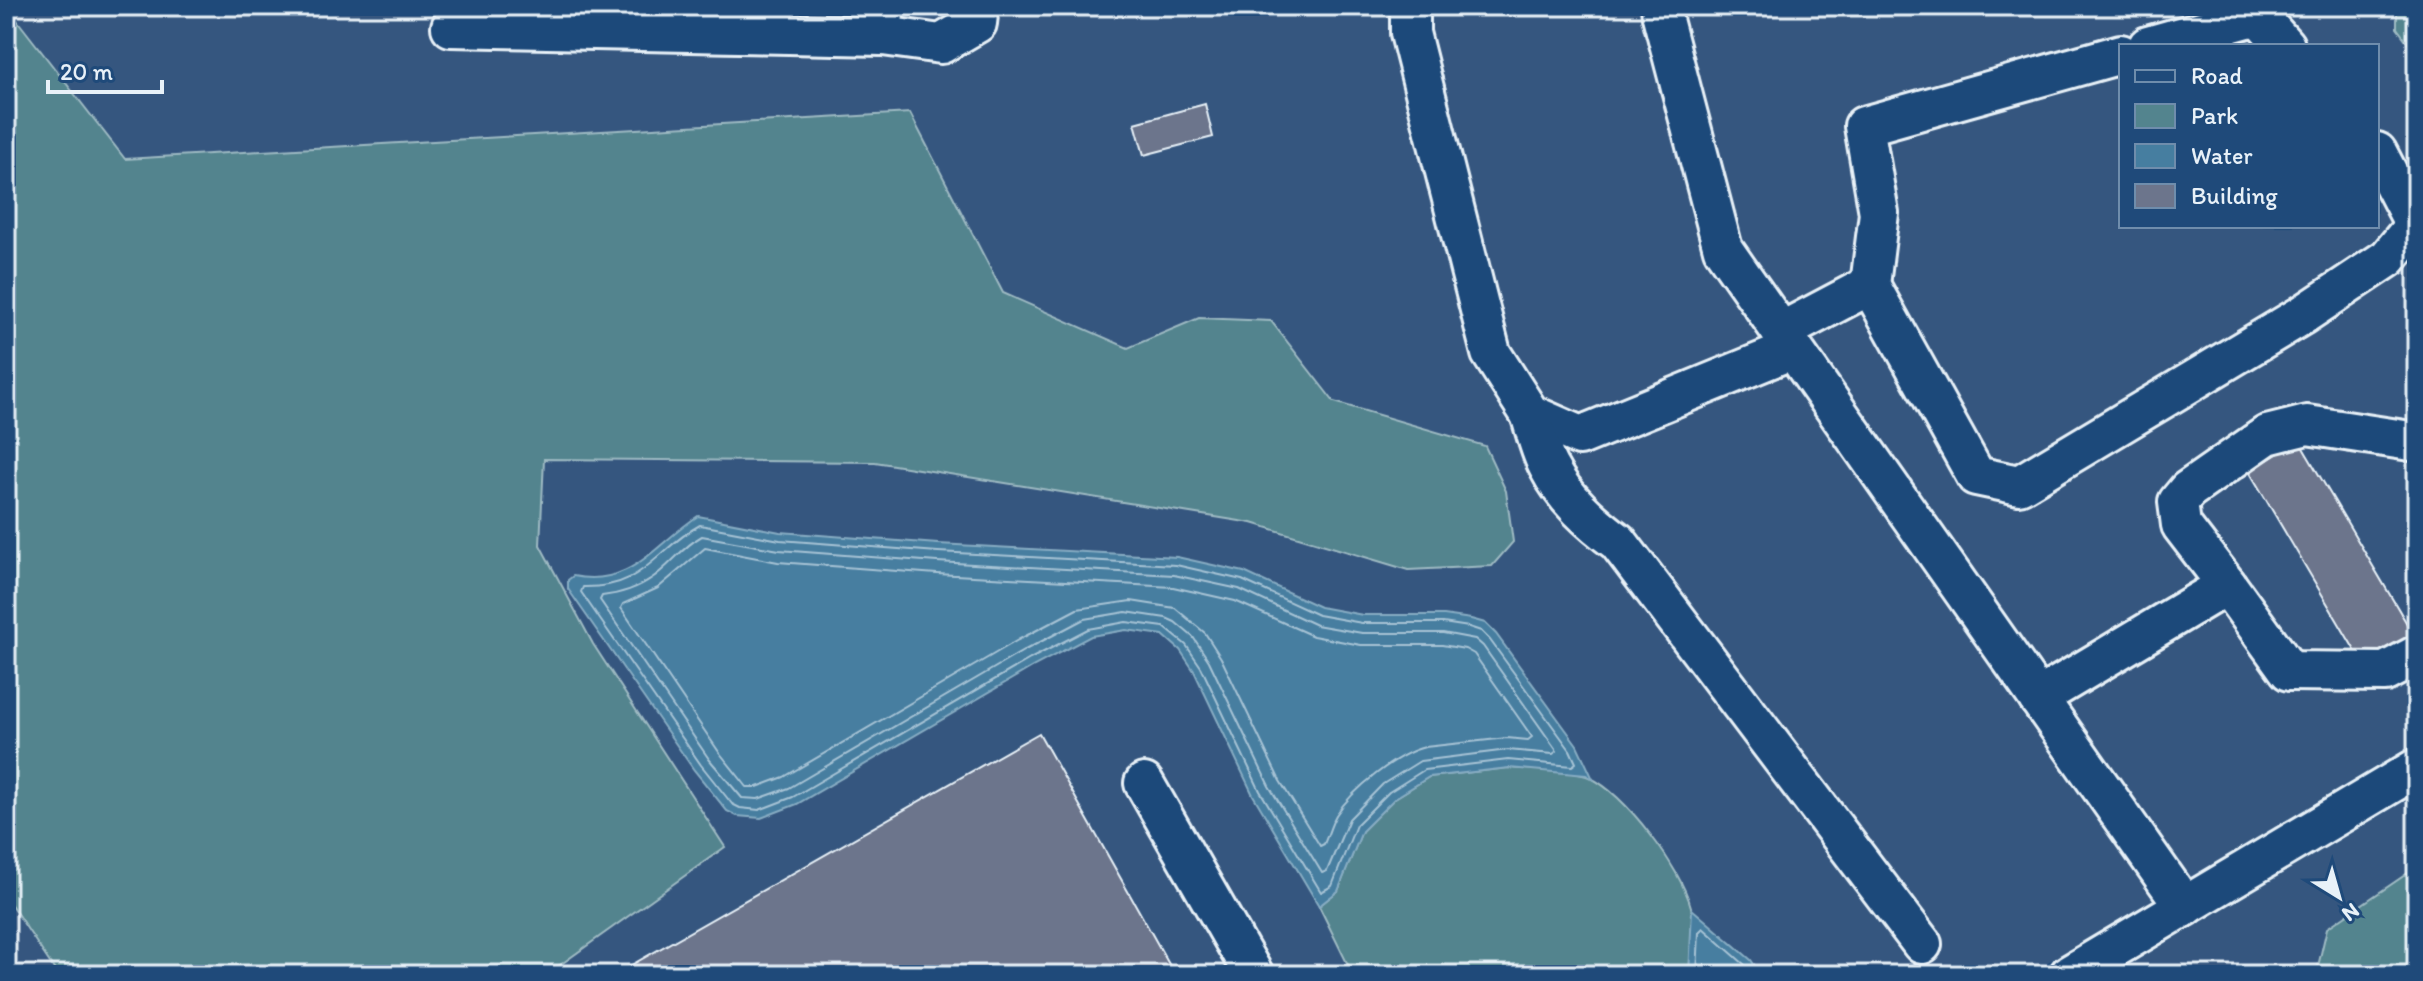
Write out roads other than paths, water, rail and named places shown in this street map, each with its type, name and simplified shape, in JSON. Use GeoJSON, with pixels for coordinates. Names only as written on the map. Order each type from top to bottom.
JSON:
{"type":"FeatureCollection","features":[{"type":"Feature","properties":{"kind":"street"},"geometry":{"type":"LineString","coordinates":[[451,27],[883,21],[941,44],[977,23],[979,6]]}},
{"type":"Feature","properties":{"kind":"street"},"geometry":{"type":"LineString","coordinates":[[1410,6],[1410,33],[1491,353],[1530,414],[1548,468],[1589,520],[1618,542],[1922,944]]}},
{"type":"Feature","properties":{"kind":"street"},"geometry":{"type":"LineString","coordinates":[[1661,6],[1723,249],[2185,907]]}},
{"type":"Feature","properties":{"kind":"street"},"geometry":{"type":"LineString","coordinates":[[2155,44],[2258,15],[2283,44]]}},
{"type":"Feature","properties":{"kind":"street"},"geometry":{"type":"LineString","coordinates":[[2119,55],[1864,126],[1879,213],[1870,285],[1976,476],[2019,485],[2301,316],[2388,258],[2415,225],[2379,156]]}},
{"type":"Feature","properties":{"kind":"street"},"geometry":{"type":"LineString","coordinates":[[1530,414],[1580,436],[1787,340],[1870,285]]}},
{"type":"Feature","properties":{"kind":"street"},"geometry":{"type":"LineString","coordinates":[[2417,442],[2307,425],[2267,435],[2188,490],[2178,502],[2181,525],[2289,671],[2385,672],[2417,655]]}},
{"type":"Feature","properties":{"kind":"street"},"geometry":{"type":"LineString","coordinates":[[2038,698],[2227,585]]}},
{"type":"Feature","properties":{"kind":"street"},"geometry":{"type":"LineString","coordinates":[[2069,975],[2417,768]]}},
{"type":"Feature","properties":{"kind":"street"},"geometry":{"type":"LineString","coordinates":[[1144,783],[1254,975]]}},
{"type":"Feature","properties":{"kind":"water"},"geometry":{"type":"Polygon","coordinates":[[[698,516],[780,532],[1177,557],[1244,572],[1320,607],[1363,615],[1444,615],[1485,623],[1577,745],[1593,779],[1586,775],[1509,768],[1429,777],[1395,798],[1362,831],[1338,891],[1319,906],[1253,795],[1194,671],[1180,650],[1163,635],[1126,630],[1091,636],[1034,666],[797,804],[761,818],[737,816],[727,811],[694,770],[568,589],[568,580],[573,576],[611,576],[627,570],[698,516]]]}},
{"type":"Feature","properties":{"kind":"water"},"geometry":{"type":"Polygon","coordinates":[[[1692,909],[1751,960],[1761,975],[1689,975],[1692,909]]]}}]}
